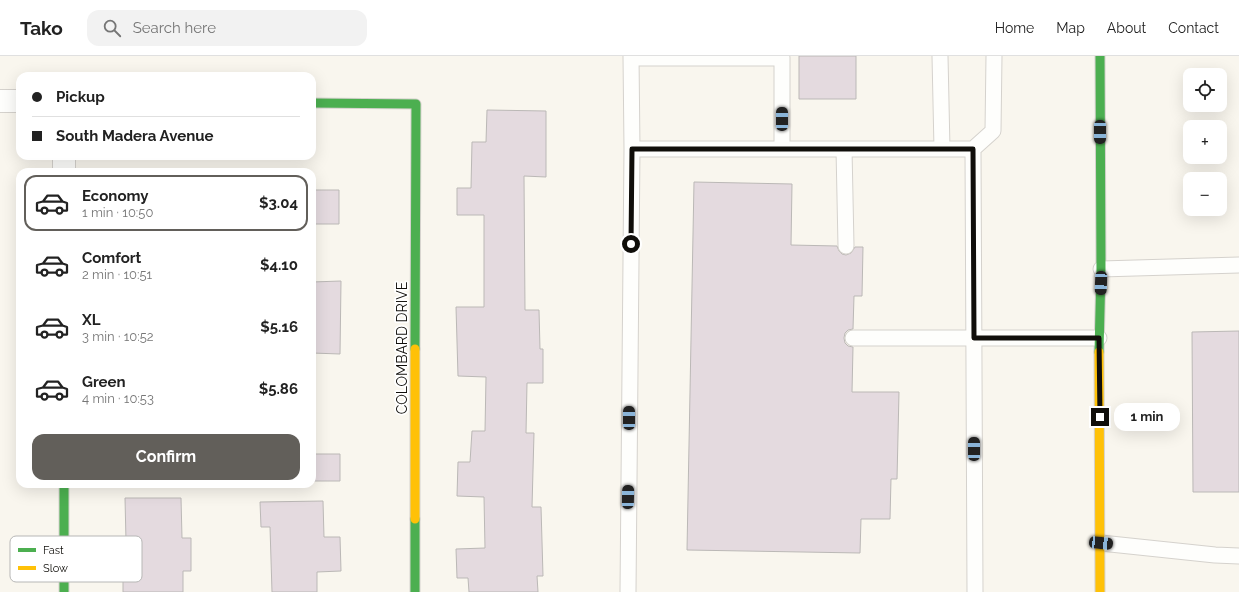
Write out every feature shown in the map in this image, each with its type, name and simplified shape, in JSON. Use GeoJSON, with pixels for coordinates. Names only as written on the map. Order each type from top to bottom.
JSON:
{"type":"FeatureCollection","features":[{"type":"Feature","properties":{"kind":"street"},"geometry":{"type":"LineString","coordinates":[[1100,56],[1100,592]]}},
{"type":"Feature","properties":{"kind":"street"},"geometry":{"type":"LineString","coordinates":[[0,101],[16,101]]}},
{"type":"Feature","properties":{"kind":"street","name":"COLOMBARD DRIVE"},"geometry":{"type":"LineString","coordinates":[[316,103],[416,104],[415,592]]}},
{"type":"Feature","properties":{"kind":"street"},"geometry":{"type":"LineString","coordinates":[[64,488],[64,536]]}},
{"type":"Feature","properties":{"kind":"lane"},"geometry":{"type":"LineString","coordinates":[[940,56],[942,149]]}},
{"type":"Feature","properties":{"kind":"lane"},"geometry":{"type":"LineString","coordinates":[[632,149],[973,149],[993,131],[994,56]]}},
{"type":"Feature","properties":{"kind":"lane"},"geometry":{"type":"LineString","coordinates":[[628,592],[632,149],[631,57],[782,58],[782,149]]}},
{"type":"Feature","properties":{"kind":"lane"},"geometry":{"type":"LineString","coordinates":[[844,149],[846,246]]}},
{"type":"Feature","properties":{"kind":"lane"},"geometry":{"type":"LineString","coordinates":[[973,149],[975,592]]}},
{"type":"Feature","properties":{"kind":"lane"},"geometry":{"type":"LineString","coordinates":[[1101,269],[1239,265]]}},
{"type":"Feature","properties":{"kind":"lane"},"geometry":{"type":"LineString","coordinates":[[853,338],[1099,338]]}},
{"type":"Feature","properties":{"kind":"lane"},"geometry":{"type":"LineString","coordinates":[[1101,543],[1215,555],[1239,556]]}},
{"type":"Feature","properties":{"kind":"building"},"geometry":{"type":"Polygon","coordinates":[[[799,56],[856,56],[856,99],[799,99],[799,56]]]}},
{"type":"Feature","properties":{"kind":"building"},"geometry":{"type":"Polygon","coordinates":[[[487,110],[546,111],[546,177],[524,176],[525,310],[539,310],[540,349],[543,349],[543,383],[527,383],[526,433],[534,433],[532,507],[541,507],[543,576],[537,576],[538,592],[469,592],[468,578],[457,578],[456,549],[485,548],[484,497],[457,496],[458,462],[470,462],[472,431],[485,431],[486,377],[458,376],[456,307],[484,307],[484,215],[457,215],[457,188],[471,188],[472,142],[486,142],[487,110]]]}},
{"type":"Feature","properties":{"kind":"building"},"geometry":{"type":"Polygon","coordinates":[[[694,182],[792,184],[791,245],[837,246],[842,254],[846,255],[851,253],[855,247],[863,247],[862,296],[854,296],[853,329],[848,330],[845,333],[844,338],[845,343],[848,346],[853,347],[852,392],[899,392],[897,479],[891,479],[890,519],[861,519],[860,553],[687,550],[694,182]]]}},
{"type":"Feature","properties":{"kind":"building"},"geometry":{"type":"Polygon","coordinates":[[[316,190],[339,190],[339,224],[316,224],[316,190]]]}},
{"type":"Feature","properties":{"kind":"building"},"geometry":{"type":"Polygon","coordinates":[[[341,281],[340,354],[316,353],[316,282],[341,281]]]}},
{"type":"Feature","properties":{"kind":"building"},"geometry":{"type":"Polygon","coordinates":[[[1239,331],[1239,492],[1193,492],[1192,332],[1239,331]]]}},
{"type":"Feature","properties":{"kind":"building"},"geometry":{"type":"Polygon","coordinates":[[[316,454],[340,454],[340,481],[316,481],[316,454]]]}},
{"type":"Feature","properties":{"kind":"building"},"geometry":{"type":"Polygon","coordinates":[[[125,498],[181,498],[182,538],[191,538],[191,571],[183,571],[183,592],[123,592],[123,582],[142,582],[142,536],[126,536],[125,498]]]}},
{"type":"Feature","properties":{"kind":"building"},"geometry":{"type":"Polygon","coordinates":[[[323,501],[324,537],[340,537],[341,571],[317,572],[317,592],[272,592],[270,527],[261,527],[260,502],[323,501]]]}},
{"type":"Feature","properties":{"kind":"traffic: fast"},"geometry":{"type":"LineString","coordinates":[[1099,352],[1101,269],[1100,56]]}},
{"type":"Feature","properties":{"kind":"traffic: fast"},"geometry":{"type":"LineString","coordinates":[[316,103],[416,104],[415,349]]}},
{"type":"Feature","properties":{"kind":"traffic: fast"},"geometry":{"type":"LineString","coordinates":[[64,488],[64,536]]}},
{"type":"Feature","properties":{"kind":"traffic: fast"},"geometry":{"type":"LineString","coordinates":[[415,519],[415,592]]}},
{"type":"Feature","properties":{"kind":"traffic: fast"},"geometry":{"type":"LineString","coordinates":[[64,582],[64,592]]}},
{"type":"Feature","properties":{"kind":"traffic: slow"},"geometry":{"type":"LineString","coordinates":[[415,349],[415,519]]}},
{"type":"Feature","properties":{"kind":"traffic: slow"},"geometry":{"type":"LineString","coordinates":[[1099,352],[1100,592]]}},
{"type":"Feature","properties":{"kind":"route"},"geometry":{"type":"LineString","coordinates":[[631,244],[632,149],[973,149],[974,338],[1099,338],[1100,417]]}}]}
